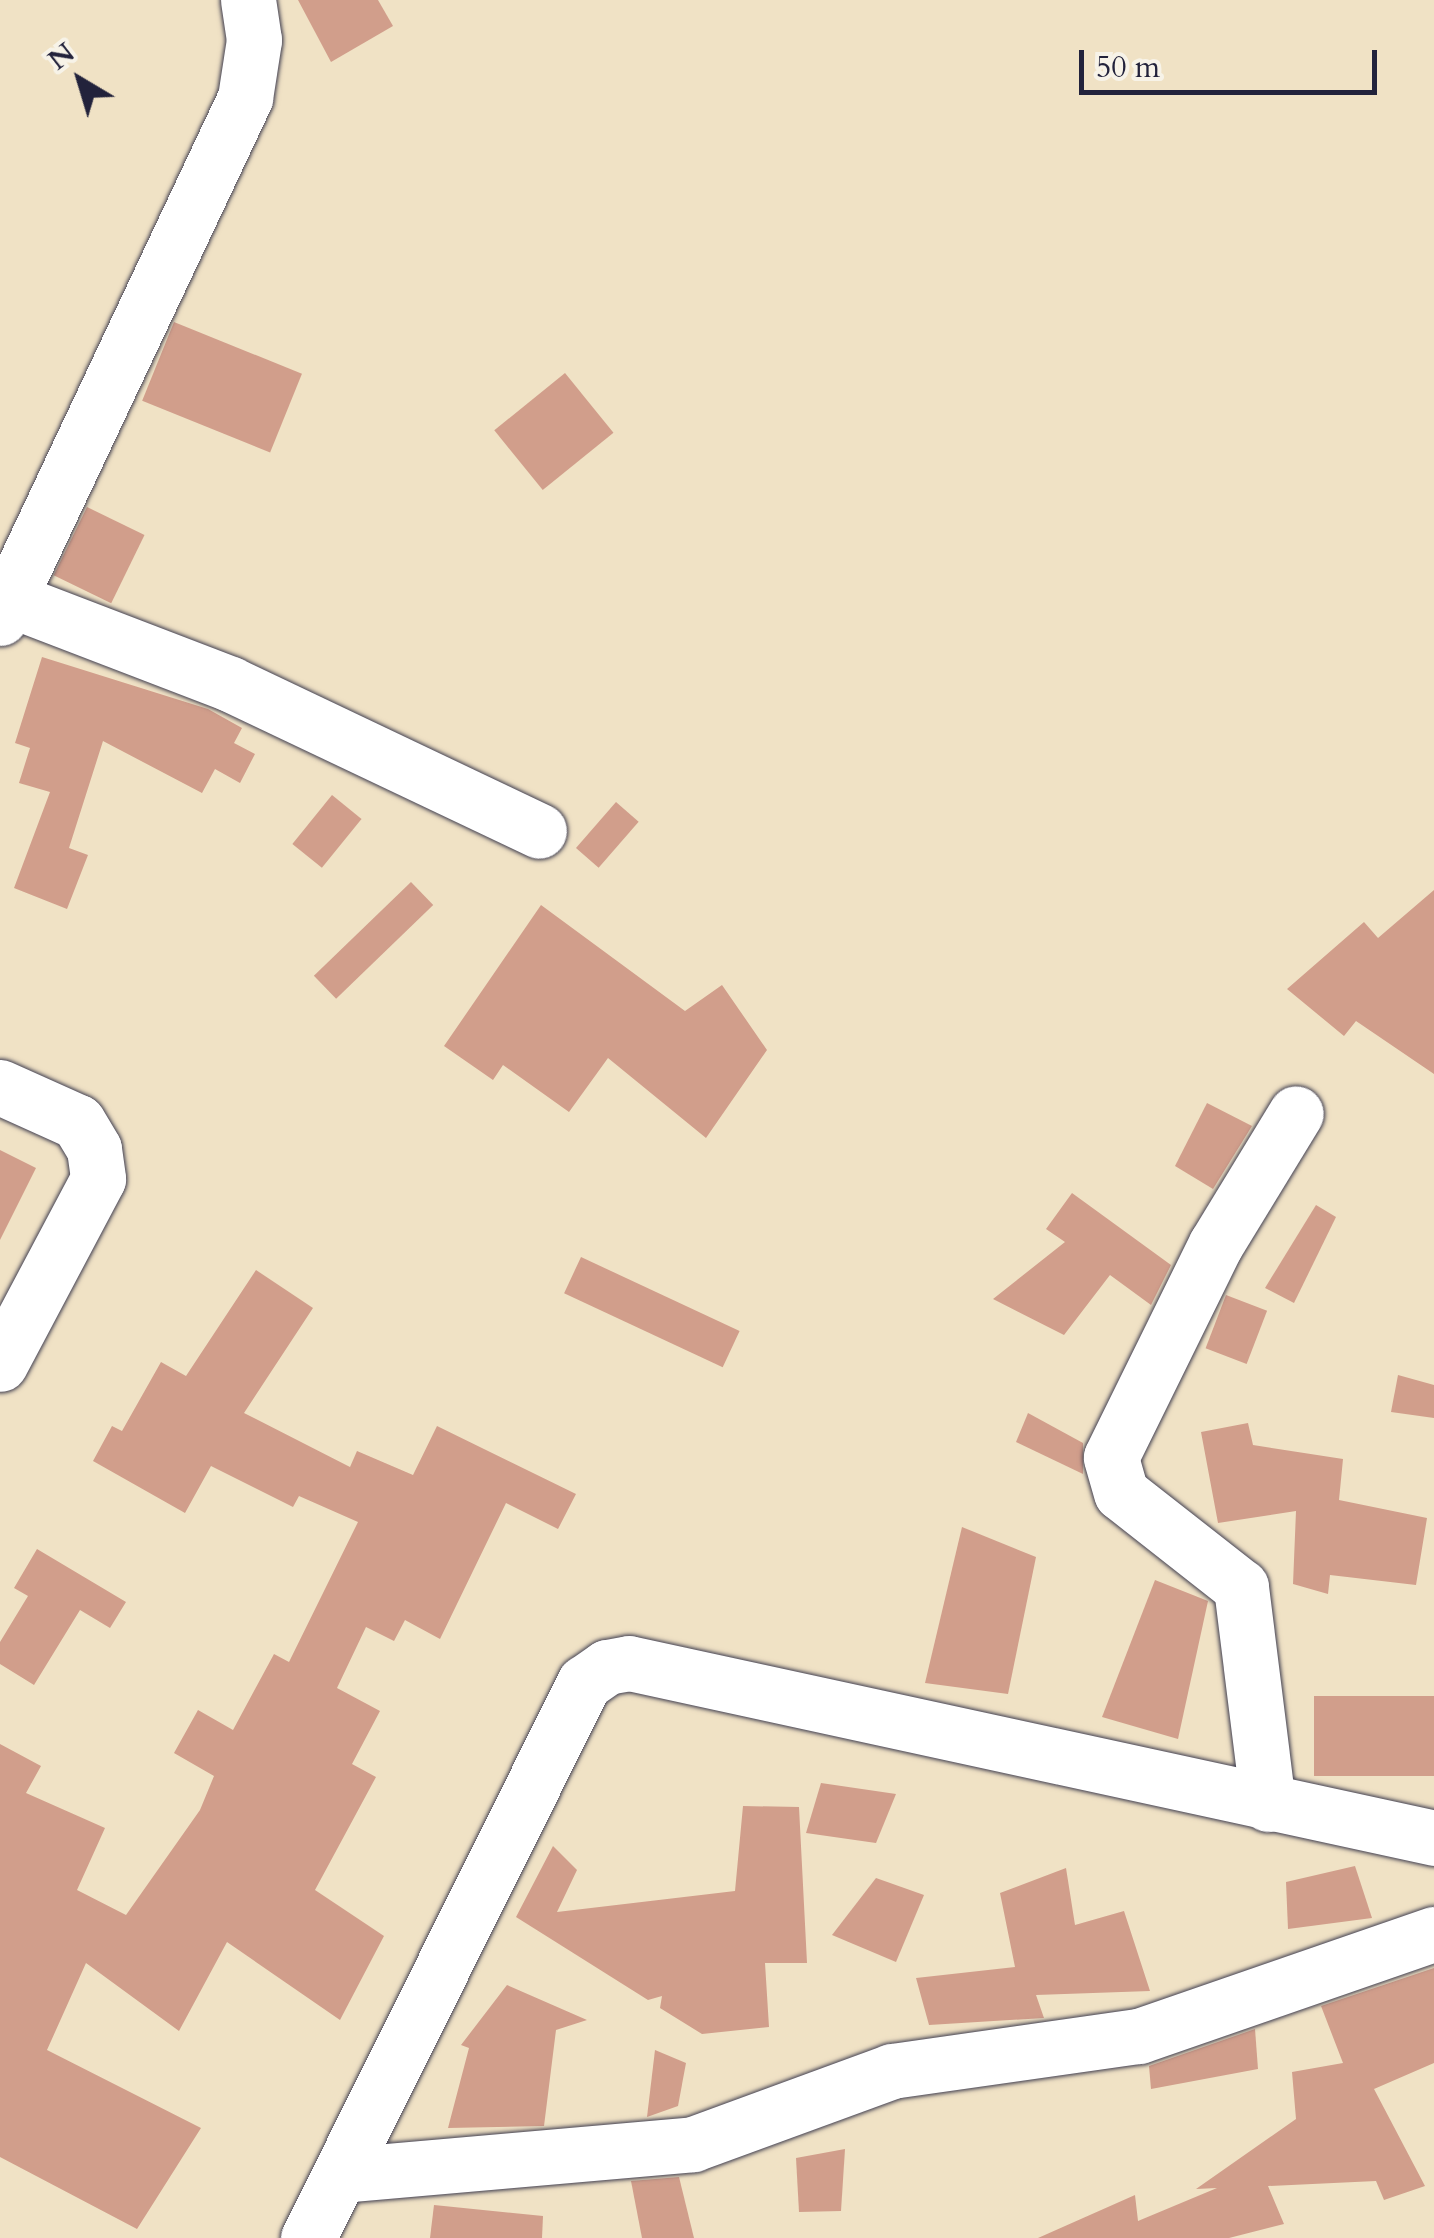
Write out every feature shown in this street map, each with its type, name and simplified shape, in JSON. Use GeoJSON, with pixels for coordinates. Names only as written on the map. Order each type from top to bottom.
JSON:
{"type":"FeatureCollection","features":[{"type":"Feature","properties":{"kind":"street"},"geometry":{"type":"LineString","coordinates":[[248,0],[254,40],[245,98],[4,608],[230,684],[539,830]]}},
{"type":"Feature","properties":{"kind":"street"},"geometry":{"type":"LineString","coordinates":[[0,1088],[78,1122],[94,1149],[98,1179],[0,1364]]}},
{"type":"Feature","properties":{"kind":"street"},"geometry":{"type":"LineString","coordinates":[[1268,1804],[1241,1587],[1120,1493],[1111,1457],[1216,1244],[1296,1113]]}},
{"type":"Feature","properties":{"kind":"street"},"geometry":{"type":"LineString","coordinates":[[308,2238],[584,1683],[607,1667],[629,1663],[1434,1838]]}},
{"type":"Feature","properties":{"kind":"street"},"geometry":{"type":"LineString","coordinates":[[341,2174],[693,2144],[892,2071],[1139,2036],[1434,1934]]}},
{"type":"Feature","properties":{"kind":"building"},"geometry":{"type":"Polygon","coordinates":[[[298,0],[378,0],[393,26],[331,62],[298,0]]]}},
{"type":"Feature","properties":{"kind":"building"},"geometry":{"type":"Polygon","coordinates":[[[174,322],[302,374],[270,453],[142,401],[174,322]]]}},
{"type":"Feature","properties":{"kind":"building"},"geometry":{"type":"Polygon","coordinates":[[[565,373],[613,433],[543,490],[494,430],[565,373]]]}},
{"type":"Feature","properties":{"kind":"building"},"geometry":{"type":"Polygon","coordinates":[[[87,507],[145,535],[111,603],[54,575],[87,507]]]}},
{"type":"Feature","properties":{"kind":"building"},"geometry":{"type":"Polygon","coordinates":[[[42,657],[208,709],[242,728],[234,743],[255,754],[240,783],[215,769],[202,793],[103,741],[69,848],[88,855],[67,909],[14,888],[50,792],[19,783],[30,748],[15,743],[42,657]]]}},
{"type":"Feature","properties":{"kind":"building"},"geometry":{"type":"Polygon","coordinates":[[[332,795],[362,819],[322,868],[292,844],[332,795]]]}},
{"type":"Feature","properties":{"kind":"building"},"geometry":{"type":"Polygon","coordinates":[[[616,802],[639,822],[599,868],[576,848],[616,802]]]}},
{"type":"Feature","properties":{"kind":"building"},"geometry":{"type":"Polygon","coordinates":[[[411,882],[433,905],[336,999],[314,976],[411,882]]]}},
{"type":"Feature","properties":{"kind":"building"},"geometry":{"type":"Polygon","coordinates":[[[1434,890],[1434,1074],[1356,1021],[1344,1036],[1287,989],[1364,922],[1378,938],[1434,890]]]}},
{"type":"Feature","properties":{"kind":"building"},"geometry":{"type":"Polygon","coordinates":[[[541,905],[685,1011],[722,985],[767,1050],[706,1138],[608,1058],[569,1112],[503,1065],[493,1080],[444,1046],[541,905]]]}},
{"type":"Feature","properties":{"kind":"building"},"geometry":{"type":"Polygon","coordinates":[[[1207,1103],[1252,1126],[1213,1189],[1175,1166],[1207,1103]]]}},
{"type":"Feature","properties":{"kind":"building"},"geometry":{"type":"Polygon","coordinates":[[[0,1150],[36,1168],[0,1240],[0,1150]]]}},
{"type":"Feature","properties":{"kind":"building"},"geometry":{"type":"Polygon","coordinates":[[[1072,1193],[1171,1265],[1151,1305],[1110,1275],[1064,1335],[993,1299],[1065,1242],[1046,1229],[1072,1193]]]}},
{"type":"Feature","properties":{"kind":"building"},"geometry":{"type":"Polygon","coordinates":[[[1316,1205],[1336,1217],[1294,1303],[1265,1288],[1316,1205]]]}},
{"type":"Feature","properties":{"kind":"building"},"geometry":{"type":"Polygon","coordinates":[[[581,1257],[740,1331],[723,1367],[564,1293],[581,1257]]]}},
{"type":"Feature","properties":{"kind":"building"},"geometry":{"type":"Polygon","coordinates":[[[256,1270],[313,1308],[244,1413],[350,1467],[357,1451],[413,1475],[437,1426],[576,1494],[558,1529],[506,1503],[440,1639],[405,1620],[394,1641],[366,1627],[337,1688],[380,1711],[352,1764],[376,1777],[315,1890],[384,1936],[340,2020],[227,1942],[179,2031],[86,1963],[47,2050],[201,2128],[137,2229],[0,2157],[0,1744],[41,1766],[26,1793],[105,1828],[77,1890],[126,1915],[200,1810],[214,1776],[174,1753],[198,1710],[233,1730],[274,1654],[289,1662],[358,1522],[299,1496],[293,1507],[211,1466],[185,1513],[93,1461],[112,1426],[122,1431],[161,1362],[186,1376],[256,1270]]]}},
{"type":"Feature","properties":{"kind":"building"},"geometry":{"type":"Polygon","coordinates":[[[1226,1295],[1267,1311],[1247,1364],[1206,1348],[1226,1295]]]}},
{"type":"Feature","properties":{"kind":"building"},"geometry":{"type":"Polygon","coordinates":[[[1398,1375],[1434,1385],[1434,1418],[1391,1412],[1398,1375]]]}},
{"type":"Feature","properties":{"kind":"building"},"geometry":{"type":"Polygon","coordinates":[[[1028,1413],[1083,1443],[1083,1474],[1016,1442],[1028,1413]]]}},
{"type":"Feature","properties":{"kind":"building"},"geometry":{"type":"Polygon","coordinates":[[[1248,1423],[1253,1445],[1343,1459],[1339,1500],[1427,1518],[1416,1585],[1330,1575],[1328,1594],[1293,1584],[1296,1511],[1218,1523],[1201,1432],[1248,1423]]]}},
{"type":"Feature","properties":{"kind":"building"},"geometry":{"type":"Polygon","coordinates":[[[962,1527],[1036,1557],[1008,1694],[925,1683],[962,1527]]]}},
{"type":"Feature","properties":{"kind":"building"},"geometry":{"type":"Polygon","coordinates":[[[37,1549],[126,1602],[110,1628],[80,1610],[34,1685],[0,1664],[0,1642],[28,1596],[14,1588],[37,1549]]]}},
{"type":"Feature","properties":{"kind":"building"},"geometry":{"type":"Polygon","coordinates":[[[1155,1580],[1208,1601],[1178,1739],[1102,1717],[1155,1580]]]}},
{"type":"Feature","properties":{"kind":"building"},"geometry":{"type":"Polygon","coordinates":[[[1314,1696],[1434,1696],[1434,1776],[1314,1776],[1314,1696]]]}},
{"type":"Feature","properties":{"kind":"building"},"geometry":{"type":"Polygon","coordinates":[[[821,1783],[896,1794],[876,1843],[806,1833],[821,1783]]]}},
{"type":"Feature","properties":{"kind":"building"},"geometry":{"type":"Polygon","coordinates":[[[743,1806],[799,1807],[807,1963],[765,1963],[769,2027],[702,2034],[660,2008],[662,1996],[648,2000],[516,1917],[553,1846],[577,1870],[557,1912],[735,1891],[743,1806]]]}},
{"type":"Feature","properties":{"kind":"building"},"geometry":{"type":"Polygon","coordinates":[[[1355,1866],[1372,1918],[1288,1929],[1286,1882],[1355,1866]]]}},
{"type":"Feature","properties":{"kind":"building"},"geometry":{"type":"Polygon","coordinates":[[[1066,1868],[1075,1925],[1124,1911],[1150,1991],[1036,1995],[1044,2018],[929,2025],[916,1978],[1015,1967],[1000,1893],[1066,1868]]]}},
{"type":"Feature","properties":{"kind":"building"},"geometry":{"type":"Polygon","coordinates":[[[876,1878],[924,1895],[896,1962],[832,1935],[876,1878]]]}},
{"type":"Feature","properties":{"kind":"building"},"geometry":{"type":"Polygon","coordinates":[[[1434,1968],[1434,2063],[1374,2089],[1425,2186],[1384,2200],[1376,2181],[1268,2186],[1284,2224],[1229,2238],[1038,2238],[1135,2195],[1138,2221],[1217,2188],[1196,2189],[1296,2119],[1292,2072],[1343,2063],[1321,2006],[1434,1968]]]}},
{"type":"Feature","properties":{"kind":"building"},"geometry":{"type":"Polygon","coordinates":[[[507,1985],[587,2020],[556,2030],[544,2126],[448,2128],[469,2048],[461,2045],[507,1985]]]}},
{"type":"Feature","properties":{"kind":"building"},"geometry":{"type":"Polygon","coordinates":[[[1255,2029],[1258,2069],[1151,2089],[1149,2066],[1255,2029]]]}},
{"type":"Feature","properties":{"kind":"building"},"geometry":{"type":"Polygon","coordinates":[[[655,2050],[686,2063],[678,2106],[647,2117],[655,2050]]]}},
{"type":"Feature","properties":{"kind":"building"},"geometry":{"type":"Polygon","coordinates":[[[845,2149],[841,2211],[799,2212],[796,2158],[845,2149]]]}},
{"type":"Feature","properties":{"kind":"building"},"geometry":{"type":"Polygon","coordinates":[[[679,2177],[694,2238],[642,2238],[631,2181],[679,2177]]]}},
{"type":"Feature","properties":{"kind":"building"},"geometry":{"type":"Polygon","coordinates":[[[434,2205],[543,2216],[542,2238],[430,2238],[434,2205]]]}}]}
